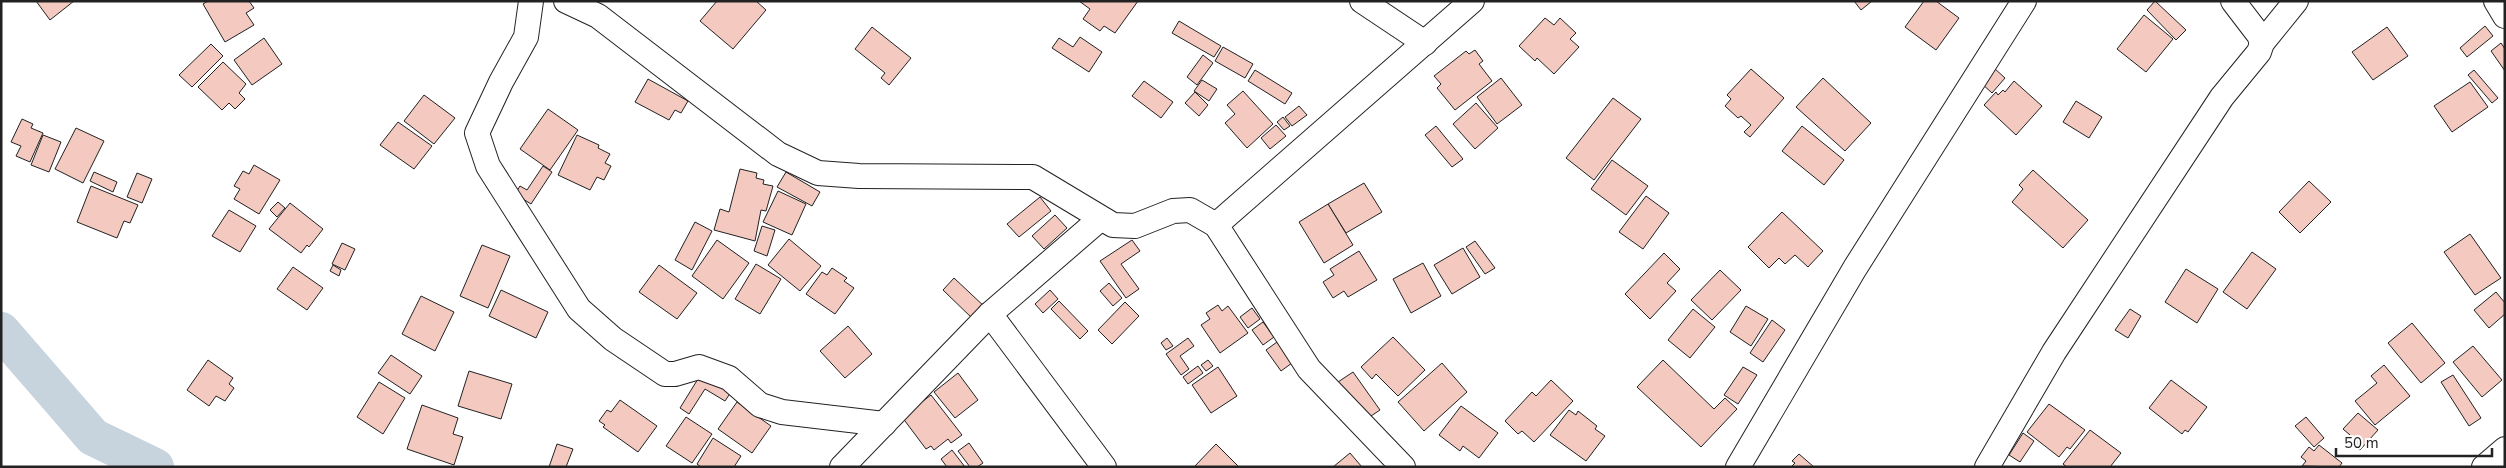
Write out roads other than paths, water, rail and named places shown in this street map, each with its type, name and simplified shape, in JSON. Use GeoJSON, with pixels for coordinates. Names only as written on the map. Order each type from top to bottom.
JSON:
{"type":"FeatureCollection","features":[{"type":"Feature","properties":{"kind":"street"},"geometry":{"type":"LineString","coordinates":[[531,1],[526,37],[501,82],[477,133],[488,166],[579,309],[613,339],[664,374],[675,374],[699,367],[729,378],[760,405],[782,412],[884,424]]}},
{"type":"Feature","properties":{"kind":"street"},"geometry":{"type":"LineString","coordinates":[[566,1],[598,16],[778,154],[818,173],[859,176],[1033,177],[1100,219],[1113,225],[1135,226],[1173,211],[1190,210],[1216,225],[1309,369],[1403,467]]}},
{"type":"Feature","properties":{"kind":"street"},"geometry":{"type":"LineString","coordinates":[[1362,1],[1425,43]]}},
{"type":"Feature","properties":{"kind":"street"},"geometry":{"type":"LineString","coordinates":[[1216,225],[1472,1]]}},
{"type":"Feature","properties":{"kind":"street"},"geometry":{"type":"LineString","coordinates":[[1738,467],[1854,268],[2024,1]]}},
{"type":"Feature","properties":{"kind":"street"},"geometry":{"type":"LineString","coordinates":[[2232,1],[2259,35],[2262,43]]}},
{"type":"Feature","properties":{"kind":"street"},"geometry":{"type":"LineString","coordinates":[[1987,467],[2054,352],[2222,97],[2259,52],[2262,43],[2296,1]]}},
{"type":"Feature","properties":{"kind":"street"},"geometry":{"type":"LineString","coordinates":[[2496,1],[2505,16]]}},
{"type":"Feature","properties":{"kind":"street"},"geometry":{"type":"LineString","coordinates":[[842,467],[990,314],[1100,219]]}},
{"type":"Feature","properties":{"kind":"street"},"geometry":{"type":"LineString","coordinates":[[990,314],[1104,467]]}},
{"type":"Feature","properties":{"kind":"street"},"geometry":{"type":"LineString","coordinates":[[2484,467],[2505,449]]}},
{"type":"Feature","properties":{"kind":"waterway"},"geometry":{"type":"LineString","coordinates":[[1,331],[93,437],[155,467]]}}]}
